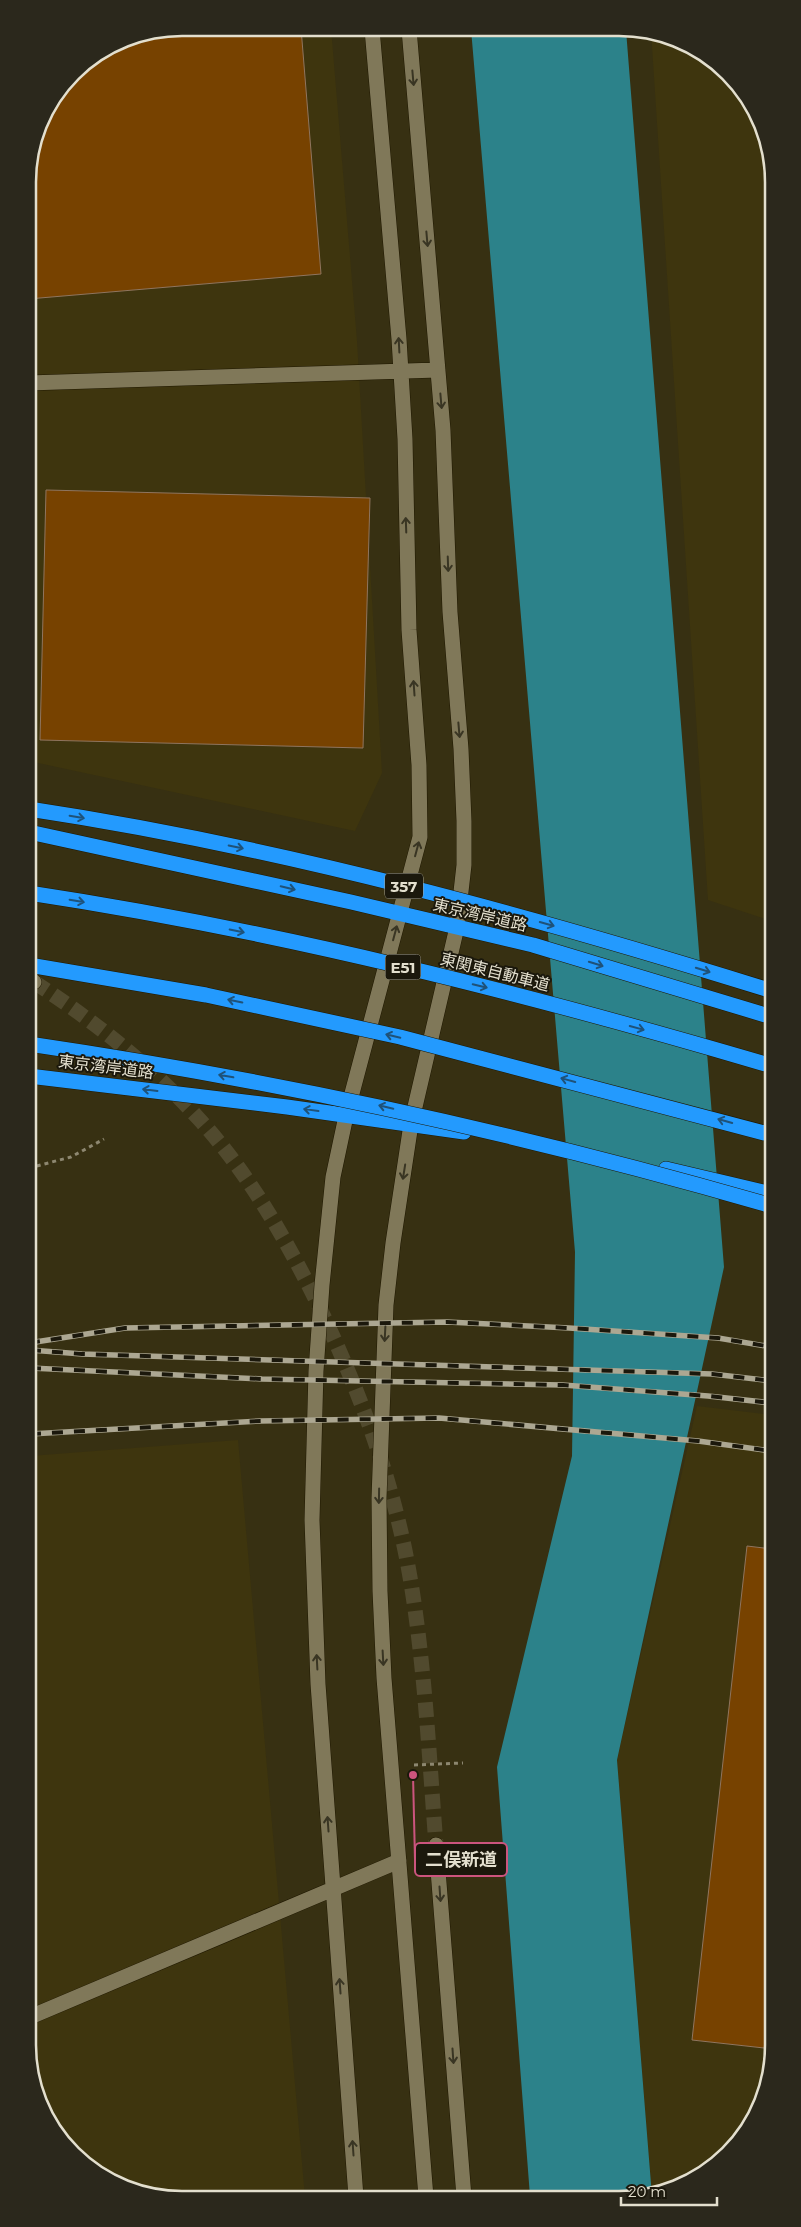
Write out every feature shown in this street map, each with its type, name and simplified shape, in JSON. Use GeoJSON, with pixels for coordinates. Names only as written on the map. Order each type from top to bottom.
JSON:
{"type":"FeatureCollection","features":[{"type":"Feature","properties":{"kind":"highway","name":"東京湾岸道路"},"geometry":{"type":"LineString","coordinates":[[37,810],[235,847],[426,892],[565,930],[765,989]]}},
{"type":"Feature","properties":{"kind":"highway","name":"東京湾岸道路"},"geometry":{"type":"LineString","coordinates":[[37,834],[533,945],[765,1016]]}},
{"type":"Feature","properties":{"kind":"highway","name":"東関東自動車道"},"geometry":{"type":"LineString","coordinates":[[37,894],[219,927],[408,968],[498,990],[765,1064]]}},
{"type":"Feature","properties":{"kind":"highway"},"geometry":{"type":"LineString","coordinates":[[37,966],[206,996],[400,1037],[764,1133]]}},
{"type":"Feature","properties":{"kind":"highway","name":"東京湾岸道路"},"geometry":{"type":"LineString","coordinates":[[37,1045],[191,1069],[378,1105],[597,1158],[764,1204]]}},
{"type":"Feature","properties":{"kind":"highway","name":"東京湾岸道路"},"geometry":{"type":"LineString","coordinates":[[37,1077],[411,1124],[524,1141],[579,1150],[764,1192]]}},
{"type":"Feature","properties":{"kind":"street"},"geometry":{"type":"LineString","coordinates":[[356,2191],[332,1889],[315,1615],[312,1520],[313,1439],[328,1215],[333,1177],[346,1116],[420,837],[419,765],[409,630],[405,439],[401,371],[373,36]]}},
{"type":"Feature","properties":{"kind":"street"},"geometry":{"type":"LineString","coordinates":[[411,36],[444,430],[450,612],[461,750],[464,821],[464,865],[457,927],[411,1124],[393,1242],[387,1296],[382,1413],[380,1591],[391,1766],[426,2191]]}},
{"type":"Feature","properties":{"kind":"street"},"geometry":{"type":"LineString","coordinates":[[37,383],[438,370]]}},
{"type":"Feature","properties":{"kind":"street"},"geometry":{"type":"LineString","coordinates":[[436,1845],[464,2191]]}},
{"type":"Feature","properties":{"kind":"street"},"geometry":{"type":"LineString","coordinates":[[36,2014],[399,1861]]}},
{"type":"Feature","properties":{"kind":"path"},"geometry":{"type":"LineString","coordinates":[[36,1166],[71,1157],[104,1138]]}},
{"type":"Feature","properties":{"kind":"path"},"geometry":{"type":"LineString","coordinates":[[391,1766],[463,1763]]}},
{"type":"Feature","properties":{"kind":"shaded area"},"geometry":{"type":"Polygon","coordinates":[[[182,36],[332,36],[357,341],[382,773],[355,831],[37,763],[37,172],[39,154],[47,126],[72,86],[101,61],[135,44],[163,37],[182,36]]]}},
{"type":"Feature","properties":{"kind":"shaded area"},"geometry":{"type":"Polygon","coordinates":[[[652,40],[683,51],[708,66],[735,93],[750,118],[757,135],[762,154],[765,182],[765,919],[708,900],[652,40]]]}},
{"type":"Feature","properties":{"kind":"shaded area"},"geometry":{"type":"Polygon","coordinates":[[[697,1406],[764,1414],[764,2064],[754,2101],[729,2141],[708,2161],[692,2171],[675,2180],[651,2187],[617,1760],[697,1406]]]}},
{"type":"Feature","properties":{"kind":"shaded area"},"geometry":{"type":"Polygon","coordinates":[[[238,1440],[304,2191],[182,2191],[154,2188],[126,2180],[93,2161],[79,2148],[66,2134],[47,2101],[37,2064],[36,2045],[36,1456],[238,1440]]]}},
{"type":"Feature","properties":{"kind":"water"},"geometry":{"type":"Polygon","coordinates":[[[472,36],[627,36],[724,1267],[617,1760],[651,2187],[619,2191],[530,2191],[497,1767],[572,1456],[575,1252],[472,36]]]}},
{"type":"Feature","properties":{"kind":"building"},"geometry":{"type":"Polygon","coordinates":[[[182,36],[302,36],[321,274],[37,298],[37,172],[39,154],[47,126],[61,101],[86,72],[109,56],[135,44],[163,37],[182,36]]]}},
{"type":"Feature","properties":{"kind":"building"},"geometry":{"type":"Polygon","coordinates":[[[46,490],[370,498],[363,748],[40,740],[46,490]]]}},
{"type":"Feature","properties":{"kind":"building"},"geometry":{"type":"Polygon","coordinates":[[[747,1546],[764,1548],[764,2048],[692,2040],[747,1546]]]}},
{"type":"Feature","properties":{"kind":"tunnel"},"geometry":{"type":"LineString","coordinates":[[37,984],[78,1012],[142,1063],[181,1099],[216,1138],[261,1200],[299,1267],[327,1324],[358,1394],[371,1430],[394,1503],[403,1540],[419,1644],[436,1845]]}},
{"type":"Feature","properties":{"kind":"railway"},"geometry":{"type":"LineString","coordinates":[[36,1342],[125,1328],[447,1322],[718,1338],[764,1346]]}},
{"type":"Feature","properties":{"kind":"railway"},"geometry":{"type":"LineString","coordinates":[[36,1350],[82,1354],[712,1374],[764,1380]]}},
{"type":"Feature","properties":{"kind":"railway"},"geometry":{"type":"LineString","coordinates":[[36,1368],[262,1379],[563,1385],[764,1402]]}},
{"type":"Feature","properties":{"kind":"railway"},"geometry":{"type":"LineString","coordinates":[[36,1434],[260,1421],[439,1418],[698,1441],[764,1450]]}},
{"type":"Feature","properties":{"kind":"place","name":"二俣新道"},"geometry":{"type":"Point","coordinates":[413,1775]}}]}
